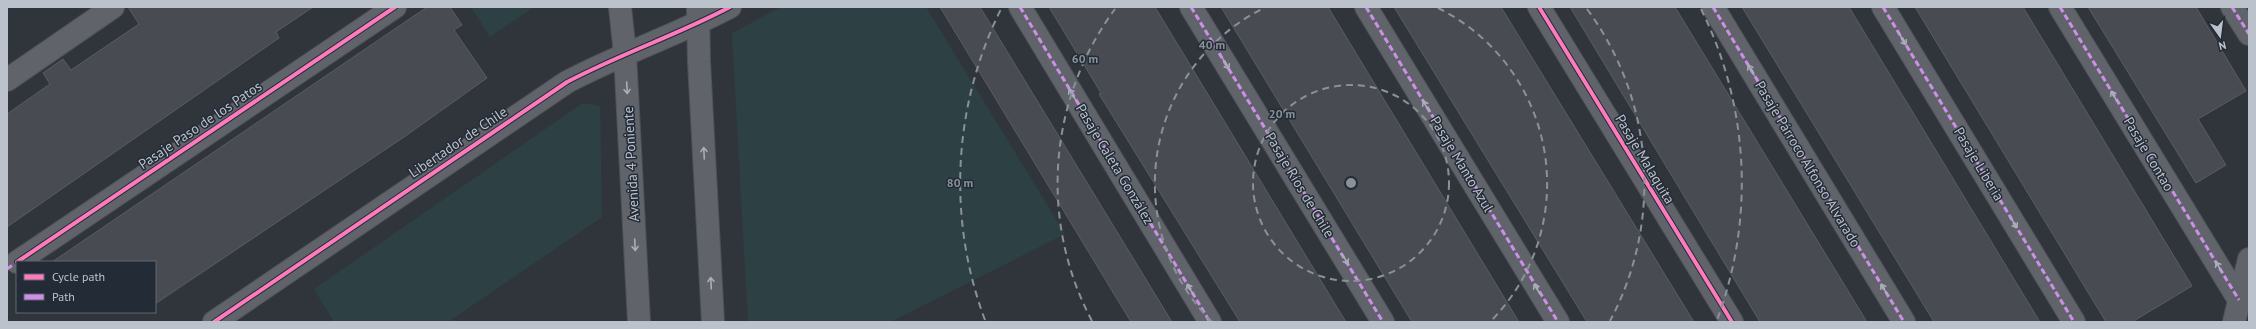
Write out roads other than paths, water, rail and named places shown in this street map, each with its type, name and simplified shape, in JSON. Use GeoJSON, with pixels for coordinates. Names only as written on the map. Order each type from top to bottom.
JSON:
{"type":"FeatureCollection","features":[{"type":"Feature","properties":{"kind":"street"},"geometry":{"type":"LineString","coordinates":[[7,80],[113,7]]}},
{"type":"Feature","properties":{"kind":"street","name":"Pasaje Paso de los Patos"},"geometry":{"type":"LineString","coordinates":[[18,261],[395,7]]}},
{"type":"Feature","properties":{"kind":"street","name":"Avenida 4 Poniente"},"geometry":{"type":"LineString","coordinates":[[620,7],[625,54],[639,322]]}},
{"type":"Feature","properties":{"kind":"street","name":"Libertador de Chile"},"geometry":{"type":"LineString","coordinates":[[214,322],[567,82],[625,54],[698,15],[730,7]]}},
{"type":"Feature","properties":{"kind":"street","name":"Pasaje Caleta González"},"geometry":{"type":"LineString","coordinates":[[1020,7],[1210,322]]}},
{"type":"Feature","properties":{"kind":"street","name":"Pasaje Ríos de Chile"},"geometry":{"type":"LineString","coordinates":[[1191,7],[1383,322]]}},
{"type":"Feature","properties":{"kind":"street","name":"Pasaje Manto Azul"},"geometry":{"type":"LineString","coordinates":[[1366,7],[1558,322]]}},
{"type":"Feature","properties":{"kind":"street","name":"Pasaje Malaquita"},"geometry":{"type":"LineString","coordinates":[[1539,7],[1732,322]]}},
{"type":"Feature","properties":{"kind":"street","name":"Pasaje Párroco Alfonso Alvarado"},"geometry":{"type":"LineString","coordinates":[[1712,7],[1904,322]]}},
{"type":"Feature","properties":{"kind":"street","name":"Pasaje Liberia"},"geometry":{"type":"LineString","coordinates":[[1883,7],[2074,322]]}},
{"type":"Feature","properties":{"kind":"street","name":"Pasaje Contao"},"geometry":{"type":"LineString","coordinates":[[2060,7],[2239,300]]}},
{"type":"Feature","properties":{"kind":"street"},"geometry":{"type":"LineString","coordinates":[[2232,7],[2249,34]]}},
{"type":"Feature","properties":{"kind":"street"},"geometry":{"type":"LineString","coordinates":[[698,15],[699,70],[714,322]]}},
{"type":"Feature","properties":{"kind":"street"},"geometry":{"type":"LineString","coordinates":[[2234,322],[2249,259]]}},
{"type":"Feature","properties":{"kind":"street","name":"Pasaje Paso de los Patos"},"geometry":{"type":"LineString","coordinates":[[7,269],[16,263]]}}]}
